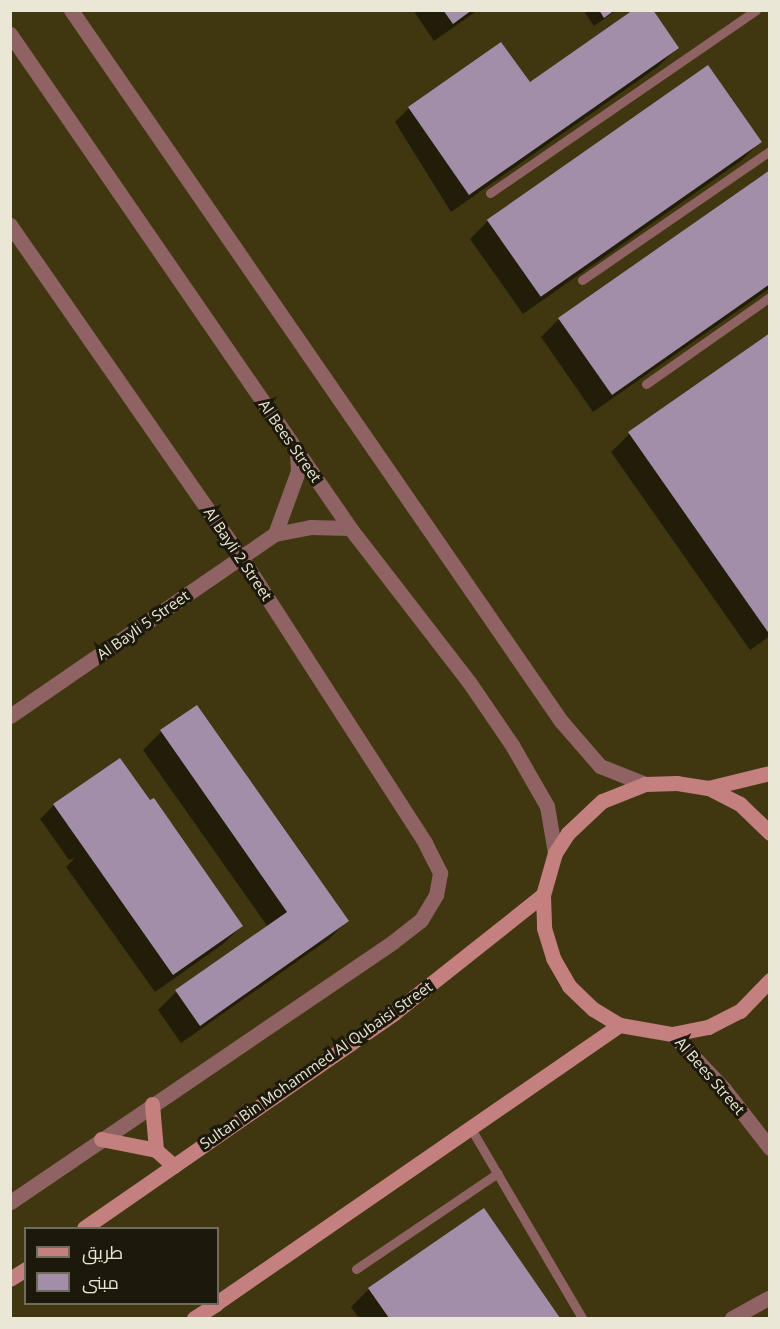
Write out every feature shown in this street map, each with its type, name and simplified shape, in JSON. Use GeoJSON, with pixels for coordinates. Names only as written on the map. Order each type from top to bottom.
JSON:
{"type":"FeatureCollection","features":[{"type":"Feature","properties":{"kind":"main road"},"geometry":{"type":"LineString","coordinates":[[708,788],[770,773]]}},
{"type":"Feature","properties":{"kind":"main road"},"geometry":{"type":"LineString","coordinates":[[768,987],[732,1016],[708,1027],[672,1034],[620,1025],[592,1009],[564,977],[553,958],[544,928],[543,896],[555,853],[568,833],[602,801],[645,784],[677,783],[708,788],[740,804],[770,833]]}},
{"type":"Feature","properties":{"kind":"main road","name":"Sultan Bin Mohammed Al Qubaisi Street"},"geometry":{"type":"LineString","coordinates":[[85,1227],[394,1013],[543,896]]}},
{"type":"Feature","properties":{"kind":"main road"},"geometry":{"type":"LineString","coordinates":[[219,1302],[620,1025]]}},
{"type":"Feature","properties":{"kind":"main road"},"geometry":{"type":"LineString","coordinates":[[152,1104],[156,1150]]}},
{"type":"Feature","properties":{"kind":"main road"},"geometry":{"type":"LineString","coordinates":[[101,1139],[156,1150],[174,1166]]}},
{"type":"Feature","properties":{"kind":"main road"},"geometry":{"type":"LineString","coordinates":[[10,1279],[24,1270]]}},
{"type":"Feature","properties":{"kind":"main road"},"geometry":{"type":"LineString","coordinates":[[194,1318],[214,1305]]}},
{"type":"Feature","properties":{"kind":"street"},"geometry":{"type":"LineString","coordinates":[[71,10],[561,721],[600,766],[645,784]]}},
{"type":"Feature","properties":{"kind":"street","name":"Al Bees Street"},"geometry":{"type":"LineString","coordinates":[[10,34],[350,528],[469,682],[512,745],[548,806],[555,853]]}},
{"type":"Feature","properties":{"kind":"street","name":"Al Bayli 2 Street"},"geometry":{"type":"LineString","coordinates":[[10,225],[241,557],[425,843],[440,873],[436,896],[421,920],[393,942],[152,1104]]}},
{"type":"Feature","properties":{"kind":"street"},"geometry":{"type":"LineString","coordinates":[[275,534],[298,471],[297,451]]}},
{"type":"Feature","properties":{"kind":"street","name":"Al Bayli 5 Street"},"geometry":{"type":"LineString","coordinates":[[10,716],[275,534],[310,527],[350,528]]}},
{"type":"Feature","properties":{"kind":"street","name":"Al Bees Street"},"geometry":{"type":"LineString","coordinates":[[672,1034],[724,1089],[770,1148]]}},
{"type":"Feature","properties":{"kind":"street"},"geometry":{"type":"LineString","coordinates":[[10,1202],[152,1104]]}},
{"type":"Feature","properties":{"kind":"street"},"geometry":{"type":"LineString","coordinates":[[732,1318],[765,1298],[770,1285]]}},
{"type":"Feature","properties":{"kind":"lane"},"geometry":{"type":"LineString","coordinates":[[490,193],[756,10]]}},
{"type":"Feature","properties":{"kind":"lane"},"geometry":{"type":"LineString","coordinates":[[582,280],[770,151]]}},
{"type":"Feature","properties":{"kind":"lane"},"geometry":{"type":"LineString","coordinates":[[646,384],[770,297]]}},
{"type":"Feature","properties":{"kind":"lane"},"geometry":{"type":"LineString","coordinates":[[470,1127],[582,1318]]}},
{"type":"Feature","properties":{"kind":"lane"},"geometry":{"type":"LineString","coordinates":[[356,1269],[498,1173]]}},
{"type":"Feature","properties":{"kind":"shaded area"},"geometry":{"type":"Polygon","coordinates":[[[10,11],[769,11],[769,1318],[11,1318],[10,11]]]}},
{"type":"Feature","properties":{"kind":"building"},"geometry":{"type":"Polygon","coordinates":[[[443,10],[472,10],[453,24],[443,10]]]}},
{"type":"Feature","properties":{"kind":"building"},"geometry":{"type":"Polygon","coordinates":[[[599,10],[615,10],[604,18],[599,10]]]}},
{"type":"Feature","properties":{"kind":"building"},"geometry":{"type":"Polygon","coordinates":[[[633,10],[653,10],[679,48],[469,195],[408,107],[501,42],[530,82],[633,10]]]}},
{"type":"Feature","properties":{"kind":"building"},"geometry":{"type":"Polygon","coordinates":[[[708,65],[762,142],[541,297],[487,220],[708,65]]]}},
{"type":"Feature","properties":{"kind":"building"},"geometry":{"type":"Polygon","coordinates":[[[770,170],[770,284],[612,395],[558,318],[770,170]]]}},
{"type":"Feature","properties":{"kind":"building"},"geometry":{"type":"Polygon","coordinates":[[[770,333],[770,635],[628,432],[770,333]]]}},
{"type":"Feature","properties":{"kind":"building"},"geometry":{"type":"Polygon","coordinates":[[[197,705],[349,921],[200,1026],[175,990],[287,912],[160,730],[197,705]]]}},
{"type":"Feature","properties":{"kind":"building"},"geometry":{"type":"Polygon","coordinates":[[[120,758],[150,800],[154,798],[243,926],[173,975],[53,804],[120,758]]]}},
{"type":"Feature","properties":{"kind":"building"},"geometry":{"type":"Polygon","coordinates":[[[484,1208],[560,1318],[389,1318],[368,1288],[484,1208]]]}}]}
